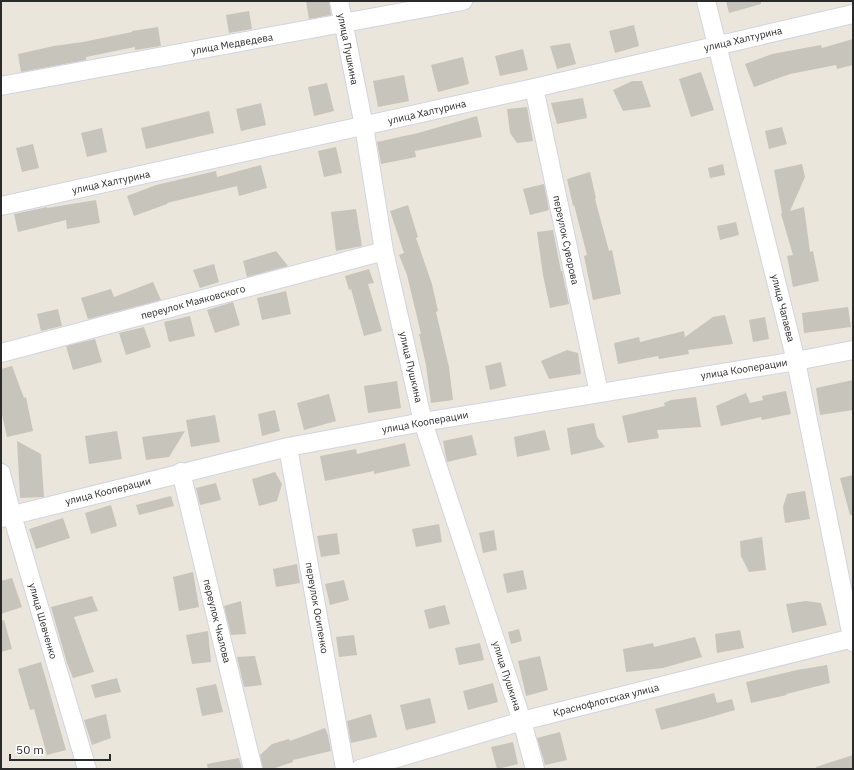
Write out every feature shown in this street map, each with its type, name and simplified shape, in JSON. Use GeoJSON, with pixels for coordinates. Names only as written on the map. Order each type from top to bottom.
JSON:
{"type":"FeatureCollection","features":[{"type":"Feature","properties":{"kind":"street","name":"улица Пушкина"},"geometry":{"type":"LineString","coordinates":[[339,1],[364,126],[384,251],[423,422],[522,721],[535,769]]}},
{"type":"Feature","properties":{"kind":"street","name":"улица Медведева"},"geometry":{"type":"LineString","coordinates":[[1,86],[463,1]]}},
{"type":"Feature","properties":{"kind":"street","name":"улица Чапаева"},"geometry":{"type":"LineString","coordinates":[[706,1],[796,361],[853,639]]}},
{"type":"Feature","properties":{"kind":"street","name":"улица Халтурина"},"geometry":{"type":"LineString","coordinates":[[1,206],[534,88],[853,14]]}},
{"type":"Feature","properties":{"kind":"street","name":"переулок Суворова"},"geometry":{"type":"LineString","coordinates":[[534,88],[599,393]]}},
{"type":"Feature","properties":{"kind":"street","name":"переулок Маяковского"},"geometry":{"type":"LineString","coordinates":[[1,353],[384,251]]}},
{"type":"Feature","properties":{"kind":"street","name":"улица Кооперации"},"geometry":{"type":"LineString","coordinates":[[6,516],[288,446],[423,422],[796,361],[853,350]]}},
{"type":"Feature","properties":{"kind":"street","name":"переулок Осипенко"},"geometry":{"type":"LineString","coordinates":[[288,446],[345,769]]}},
{"type":"Feature","properties":{"kind":"street","name":"переулок Чкалова"},"geometry":{"type":"LineString","coordinates":[[181,472],[253,769]]}},
{"type":"Feature","properties":{"kind":"street","name":"улица Шевченко"},"geometry":{"type":"LineString","coordinates":[[1,473],[6,516],[87,769]]}},
{"type":"Feature","properties":{"kind":"street","name":"Краснофлотская улица"},"geometry":{"type":"LineString","coordinates":[[360,769],[385,765],[522,721],[853,639]]}},
{"type":"Feature","properties":{"kind":"building"},"geometry":{"type":"Polygon","coordinates":[[[306,1],[329,1],[331,15],[309,19],[306,1]]]}},
{"type":"Feature","properties":{"kind":"building"},"geometry":{"type":"Polygon","coordinates":[[[726,1],[761,1],[761,4],[729,13],[726,1]]]}},
{"type":"Feature","properties":{"kind":"building"},"geometry":{"type":"Polygon","coordinates":[[[249,11],[252,29],[229,33],[226,15],[249,11]]]}},
{"type":"Feature","properties":{"kind":"building"},"geometry":{"type":"Polygon","coordinates":[[[634,25],[639,46],[615,53],[609,31],[634,25]]]}},
{"type":"Feature","properties":{"kind":"building"},"geometry":{"type":"Polygon","coordinates":[[[158,27],[161,46],[135,50],[135,47],[86,57],[86,60],[21,72],[18,54],[158,27]]]}},
{"type":"Feature","properties":{"kind":"building"},"geometry":{"type":"Polygon","coordinates":[[[853,39],[853,65],[837,69],[836,65],[790,74],[754,87],[745,64],[772,54],[821,45],[822,48],[853,39]]]}},
{"type":"Feature","properties":{"kind":"building"},"geometry":{"type":"Polygon","coordinates":[[[570,43],[576,64],[557,69],[550,46],[570,43]]]}},
{"type":"Feature","properties":{"kind":"building"},"geometry":{"type":"Polygon","coordinates":[[[523,49],[528,70],[500,76],[495,56],[523,49]]]}},
{"type":"Feature","properties":{"kind":"building"},"geometry":{"type":"Polygon","coordinates":[[[463,57],[469,84],[438,92],[431,65],[463,57]]]}},
{"type":"Feature","properties":{"kind":"building"},"geometry":{"type":"Polygon","coordinates":[[[701,72],[714,110],[691,117],[679,79],[701,72]]]}},
{"type":"Feature","properties":{"kind":"building"},"geometry":{"type":"Polygon","coordinates":[[[404,75],[409,101],[378,107],[373,81],[404,75]]]}},
{"type":"Feature","properties":{"kind":"building"},"geometry":{"type":"Polygon","coordinates":[[[632,81],[642,81],[651,107],[623,111],[613,90],[632,81]]]}},
{"type":"Feature","properties":{"kind":"building"},"geometry":{"type":"Polygon","coordinates":[[[327,83],[334,111],[314,116],[308,87],[327,83]]]}},
{"type":"Feature","properties":{"kind":"building"},"geometry":{"type":"Polygon","coordinates":[[[583,98],[587,118],[557,124],[551,103],[583,98]]]}},
{"type":"Feature","properties":{"kind":"building"},"geometry":{"type":"Polygon","coordinates":[[[261,103],[266,125],[241,131],[236,109],[261,103]]]}},
{"type":"Feature","properties":{"kind":"building"},"geometry":{"type":"Polygon","coordinates":[[[527,107],[533,141],[517,143],[510,133],[507,109],[527,107]]]}},
{"type":"Feature","properties":{"kind":"building"},"geometry":{"type":"Polygon","coordinates":[[[209,111],[214,133],[146,149],[141,128],[209,111]]]}},
{"type":"Feature","properties":{"kind":"building"},"geometry":{"type":"Polygon","coordinates":[[[477,116],[482,137],[415,151],[416,157],[381,164],[377,142],[418,133],[477,116]]]}},
{"type":"Feature","properties":{"kind":"building"},"geometry":{"type":"Polygon","coordinates":[[[782,127],[787,144],[769,149],[765,131],[782,127]]]}},
{"type":"Feature","properties":{"kind":"building"},"geometry":{"type":"Polygon","coordinates":[[[102,128],[107,152],[87,157],[81,133],[102,128]]]}},
{"type":"Feature","properties":{"kind":"building"},"geometry":{"type":"Polygon","coordinates":[[[33,144],[39,168],[22,172],[16,148],[33,144]]]}},
{"type":"Feature","properties":{"kind":"building"},"geometry":{"type":"Polygon","coordinates":[[[336,147],[342,173],[324,177],[318,151],[336,147]]]}},
{"type":"Feature","properties":{"kind":"building"},"geometry":{"type":"Polygon","coordinates":[[[723,164],[725,175],[710,178],[708,168],[723,164]]]}},
{"type":"Feature","properties":{"kind":"building"},"geometry":{"type":"Polygon","coordinates":[[[802,164],[805,177],[790,211],[804,207],[810,252],[813,251],[819,281],[793,287],[787,256],[793,255],[781,214],[774,170],[802,164]]]}},
{"type":"Feature","properties":{"kind":"building"},"geometry":{"type":"Polygon","coordinates":[[[261,165],[267,188],[239,196],[237,186],[167,203],[134,216],[127,196],[156,185],[216,171],[217,177],[261,165]]]}},
{"type":"Feature","properties":{"kind":"building"},"geometry":{"type":"Polygon","coordinates":[[[590,172],[595,199],[609,251],[612,250],[621,294],[593,300],[584,256],[587,255],[567,179],[590,172]]]}},
{"type":"Feature","properties":{"kind":"building"},"geometry":{"type":"Polygon","coordinates":[[[544,184],[549,210],[530,215],[523,189],[544,184]]]}},
{"type":"Feature","properties":{"kind":"building"},"geometry":{"type":"Polygon","coordinates":[[[96,200],[100,223],[67,229],[66,220],[18,232],[14,214],[47,207],[96,200]]]}},
{"type":"Feature","properties":{"kind":"building"},"geometry":{"type":"Polygon","coordinates":[[[408,205],[418,237],[416,238],[432,284],[438,311],[436,312],[449,367],[453,400],[431,403],[426,365],[419,334],[421,334],[407,275],[399,255],[404,253],[390,211],[408,205]]]}},
{"type":"Feature","properties":{"kind":"building"},"geometry":{"type":"Polygon","coordinates":[[[356,209],[362,246],[336,251],[331,212],[356,209]]]}},
{"type":"Feature","properties":{"kind":"building"},"geometry":{"type":"Polygon","coordinates":[[[736,222],[739,235],[720,240],[717,226],[736,222]]]}},
{"type":"Feature","properties":{"kind":"building"},"geometry":{"type":"Polygon","coordinates":[[[553,230],[569,304],[550,308],[543,275],[537,232],[553,230]]]}},
{"type":"Feature","properties":{"kind":"building"},"geometry":{"type":"Polygon","coordinates":[[[276,251],[288,266],[247,277],[243,261],[276,251]]]}},
{"type":"Feature","properties":{"kind":"building"},"geometry":{"type":"Polygon","coordinates":[[[214,264],[219,282],[200,288],[193,270],[214,264]]]}},
{"type":"Feature","properties":{"kind":"building"},"geometry":{"type":"Polygon","coordinates":[[[369,269],[374,283],[368,284],[382,331],[364,336],[351,289],[349,290],[345,276],[369,269]]]}},
{"type":"Feature","properties":{"kind":"building"},"geometry":{"type":"Polygon","coordinates":[[[153,282],[161,300],[88,319],[81,298],[111,289],[114,297],[153,282]]]}},
{"type":"Feature","properties":{"kind":"building"},"geometry":{"type":"Polygon","coordinates":[[[286,291],[291,314],[262,320],[257,298],[286,291]]]}},
{"type":"Feature","properties":{"kind":"building"},"geometry":{"type":"Polygon","coordinates":[[[233,302],[240,325],[215,333],[207,310],[233,302]]]}},
{"type":"Feature","properties":{"kind":"building"},"geometry":{"type":"Polygon","coordinates":[[[848,307],[851,327],[804,333],[802,313],[848,307]]]}},
{"type":"Feature","properties":{"kind":"building"},"geometry":{"type":"Polygon","coordinates":[[[58,309],[62,326],[41,331],[37,314],[58,309]]]}},
{"type":"Feature","properties":{"kind":"building"},"geometry":{"type":"Polygon","coordinates":[[[725,315],[733,344],[688,350],[689,354],[659,359],[658,356],[618,364],[614,343],[639,337],[640,342],[684,331],[685,337],[713,317],[725,315]]]}},
{"type":"Feature","properties":{"kind":"building"},"geometry":{"type":"Polygon","coordinates":[[[190,316],[195,336],[169,342],[164,322],[190,316]]]}},
{"type":"Feature","properties":{"kind":"building"},"geometry":{"type":"Polygon","coordinates":[[[765,317],[769,339],[753,342],[749,320],[765,317]]]}},
{"type":"Feature","properties":{"kind":"building"},"geometry":{"type":"Polygon","coordinates":[[[144,327],[151,347],[126,355],[119,333],[144,327]]]}},
{"type":"Feature","properties":{"kind":"building"},"geometry":{"type":"Polygon","coordinates":[[[95,339],[102,362],[73,370],[66,346],[95,339]]]}},
{"type":"Feature","properties":{"kind":"building"},"geometry":{"type":"Polygon","coordinates":[[[567,350],[578,353],[581,374],[549,379],[541,361],[567,350]]]}},
{"type":"Feature","properties":{"kind":"building"},"geometry":{"type":"Polygon","coordinates":[[[501,362],[506,386],[490,390],[485,366],[501,362]]]}},
{"type":"Feature","properties":{"kind":"building"},"geometry":{"type":"Polygon","coordinates":[[[12,366],[24,398],[26,397],[33,431],[7,437],[1,410],[1,369],[12,366]]]}},
{"type":"Feature","properties":{"kind":"building"},"geometry":{"type":"Polygon","coordinates":[[[853,380],[853,410],[820,415],[816,388],[853,380]]]}},
{"type":"Feature","properties":{"kind":"building"},"geometry":{"type":"Polygon","coordinates":[[[397,381],[401,408],[368,413],[364,386],[397,381]]]}},
{"type":"Feature","properties":{"kind":"building"},"geometry":{"type":"Polygon","coordinates":[[[786,391],[791,414],[762,420],[761,417],[721,426],[716,406],[746,393],[750,403],[763,400],[762,396],[786,391]]]}},
{"type":"Feature","properties":{"kind":"building"},"geometry":{"type":"Polygon","coordinates":[[[329,394],[336,421],[304,430],[297,403],[329,394]]]}},
{"type":"Feature","properties":{"kind":"building"},"geometry":{"type":"Polygon","coordinates":[[[696,397],[701,427],[657,430],[659,438],[628,443],[622,416],[665,406],[664,403],[671,400],[696,397]]]}},
{"type":"Feature","properties":{"kind":"building"},"geometry":{"type":"Polygon","coordinates":[[[275,410],[280,431],[262,436],[258,414],[275,410]]]}},
{"type":"Feature","properties":{"kind":"building"},"geometry":{"type":"Polygon","coordinates":[[[215,415],[220,442],[191,447],[186,420],[215,415]]]}},
{"type":"Feature","properties":{"kind":"building"},"geometry":{"type":"Polygon","coordinates":[[[594,423],[597,437],[605,447],[571,455],[567,428],[594,423]]]}},
{"type":"Feature","properties":{"kind":"building"},"geometry":{"type":"Polygon","coordinates":[[[545,430],[550,450],[517,457],[514,437],[545,430]]]}},
{"type":"Feature","properties":{"kind":"building"},"geometry":{"type":"Polygon","coordinates":[[[117,431],[122,459],[89,464],[85,436],[117,431]]]}},
{"type":"Feature","properties":{"kind":"building"},"geometry":{"type":"Polygon","coordinates":[[[185,431],[169,457],[146,460],[142,437],[185,431]]]}},
{"type":"Feature","properties":{"kind":"building"},"geometry":{"type":"Polygon","coordinates":[[[472,435],[477,455],[447,462],[443,441],[472,435]]]}},
{"type":"Feature","properties":{"kind":"building"},"geometry":{"type":"Polygon","coordinates":[[[17,441],[41,454],[44,497],[20,498],[17,441]]]}},
{"type":"Feature","properties":{"kind":"building"},"geometry":{"type":"Polygon","coordinates":[[[405,443],[410,466],[374,474],[374,471],[325,481],[320,456],[356,449],[357,454],[405,443]]]}},
{"type":"Feature","properties":{"kind":"building"},"geometry":{"type":"Polygon","coordinates":[[[275,472],[282,484],[277,501],[259,506],[252,479],[275,472]]]}},
{"type":"Feature","properties":{"kind":"building"},"geometry":{"type":"Polygon","coordinates":[[[853,475],[853,515],[850,515],[840,478],[853,475]]]}},
{"type":"Feature","properties":{"kind":"building"},"geometry":{"type":"Polygon","coordinates":[[[216,483],[221,500],[200,505],[196,488],[216,483]]]}},
{"type":"Feature","properties":{"kind":"building"},"geometry":{"type":"Polygon","coordinates":[[[805,491],[810,519],[785,523],[783,507],[787,494],[805,491]]]}},
{"type":"Feature","properties":{"kind":"building"},"geometry":{"type":"Polygon","coordinates":[[[171,496],[174,506],[139,515],[136,505],[171,496]]]}},
{"type":"Feature","properties":{"kind":"building"},"geometry":{"type":"Polygon","coordinates":[[[111,505],[117,526],[91,534],[85,513],[111,505]]]}},
{"type":"Feature","properties":{"kind":"building"},"geometry":{"type":"Polygon","coordinates":[[[63,518],[70,538],[36,549],[29,529],[63,518]]]}},
{"type":"Feature","properties":{"kind":"building"},"geometry":{"type":"Polygon","coordinates":[[[439,524],[442,542],[416,547],[412,529],[439,524]]]}},
{"type":"Feature","properties":{"kind":"building"},"geometry":{"type":"Polygon","coordinates":[[[494,530],[497,550],[483,553],[479,533],[494,530]]]}},
{"type":"Feature","properties":{"kind":"building"},"geometry":{"type":"Polygon","coordinates":[[[337,533],[340,554],[321,557],[317,536],[337,533]]]}},
{"type":"Feature","properties":{"kind":"building"},"geometry":{"type":"Polygon","coordinates":[[[762,537],[766,570],[749,572],[741,556],[740,541],[762,537]]]}},
{"type":"Feature","properties":{"kind":"building"},"geometry":{"type":"Polygon","coordinates":[[[297,564],[300,583],[276,587],[273,569],[297,564]]]}},
{"type":"Feature","properties":{"kind":"building"},"geometry":{"type":"Polygon","coordinates":[[[523,570],[527,589],[507,593],[503,574],[523,570]]]}},
{"type":"Feature","properties":{"kind":"building"},"geometry":{"type":"Polygon","coordinates":[[[193,572],[199,607],[179,611],[173,577],[193,572]]]}},
{"type":"Feature","properties":{"kind":"building"},"geometry":{"type":"Polygon","coordinates":[[[12,578],[22,607],[1,614],[1,581],[12,578]]]}},
{"type":"Feature","properties":{"kind":"building"},"geometry":{"type":"Polygon","coordinates":[[[344,580],[349,600],[330,605],[325,584],[344,580]]]}},
{"type":"Feature","properties":{"kind":"building"},"geometry":{"type":"Polygon","coordinates":[[[92,596],[98,611],[74,617],[94,672],[73,678],[67,663],[51,607],[92,596]]]}},
{"type":"Feature","properties":{"kind":"building"},"geometry":{"type":"Polygon","coordinates":[[[241,601],[246,634],[231,635],[224,606],[241,601]]]}},
{"type":"Feature","properties":{"kind":"building"},"geometry":{"type":"Polygon","coordinates":[[[806,601],[821,603],[827,625],[792,633],[786,604],[806,601]]]}},
{"type":"Feature","properties":{"kind":"building"},"geometry":{"type":"Polygon","coordinates":[[[445,605],[450,624],[429,629],[424,610],[445,605]]]}},
{"type":"Feature","properties":{"kind":"building"},"geometry":{"type":"Polygon","coordinates":[[[4,620],[12,649],[1,652],[1,621],[4,620]]]}},
{"type":"Feature","properties":{"kind":"building"},"geometry":{"type":"Polygon","coordinates":[[[519,629],[522,641],[511,644],[508,632],[519,629]]]}},
{"type":"Feature","properties":{"kind":"building"},"geometry":{"type":"Polygon","coordinates":[[[740,630],[744,648],[717,653],[715,634],[740,630]]]}},
{"type":"Feature","properties":{"kind":"building"},"geometry":{"type":"Polygon","coordinates":[[[208,631],[211,662],[192,664],[186,635],[208,631]]]}},
{"type":"Feature","properties":{"kind":"building"},"geometry":{"type":"Polygon","coordinates":[[[354,635],[357,655],[339,657],[336,637],[354,635]]]}},
{"type":"Feature","properties":{"kind":"building"},"geometry":{"type":"Polygon","coordinates":[[[695,637],[702,657],[663,668],[626,672],[623,649],[653,643],[654,647],[695,637]]]}},
{"type":"Feature","properties":{"kind":"building"},"geometry":{"type":"Polygon","coordinates":[[[480,643],[484,660],[459,665],[455,648],[480,643]]]}},
{"type":"Feature","properties":{"kind":"building"},"geometry":{"type":"Polygon","coordinates":[[[255,656],[262,685],[244,687],[237,657],[255,656]]]}},
{"type":"Feature","properties":{"kind":"building"},"geometry":{"type":"Polygon","coordinates":[[[540,656],[548,690],[526,696],[518,661],[540,656]]]}},
{"type":"Feature","properties":{"kind":"building"},"geometry":{"type":"Polygon","coordinates":[[[41,662],[66,750],[47,755],[34,709],[30,710],[18,669],[41,662]]]}},
{"type":"Feature","properties":{"kind":"building"},"geometry":{"type":"Polygon","coordinates":[[[827,665],[830,683],[751,703],[746,682],[797,670],[827,665]]]}},
{"type":"Feature","properties":{"kind":"building"},"geometry":{"type":"Polygon","coordinates":[[[117,678],[121,692],[95,698],[91,685],[117,678]]]}},
{"type":"Feature","properties":{"kind":"building"},"geometry":{"type":"Polygon","coordinates":[[[493,683],[498,702],[468,710],[463,691],[493,683]]]}},
{"type":"Feature","properties":{"kind":"building"},"geometry":{"type":"Polygon","coordinates":[[[216,684],[223,712],[202,716],[196,688],[216,684]]]}},
{"type":"Feature","properties":{"kind":"building"},"geometry":{"type":"Polygon","coordinates":[[[714,693],[717,703],[732,699],[735,710],[661,730],[655,709],[714,693]]]}},
{"type":"Feature","properties":{"kind":"building"},"geometry":{"type":"Polygon","coordinates":[[[430,698],[436,723],[406,730],[400,705],[430,698]]]}},
{"type":"Feature","properties":{"kind":"building"},"geometry":{"type":"Polygon","coordinates":[[[106,714],[111,738],[92,745],[84,720],[106,714]]]}},
{"type":"Feature","properties":{"kind":"building"},"geometry":{"type":"Polygon","coordinates":[[[371,714],[377,737],[351,743],[347,721],[371,714]]]}},
{"type":"Feature","properties":{"kind":"building"},"geometry":{"type":"Polygon","coordinates":[[[325,728],[331,751],[293,760],[293,762],[272,769],[263,769],[260,755],[272,744],[289,739],[290,741],[325,728]]]}},
{"type":"Feature","properties":{"kind":"building"},"geometry":{"type":"Polygon","coordinates":[[[560,732],[567,760],[545,765],[537,738],[560,732]]]}},
{"type":"Feature","properties":{"kind":"building"},"geometry":{"type":"Polygon","coordinates":[[[513,742],[518,764],[497,769],[491,747],[513,742]]]}},
{"type":"Feature","properties":{"kind":"building"},"geometry":{"type":"Polygon","coordinates":[[[853,755],[853,769],[816,769],[816,767],[853,755]]]}},
{"type":"Feature","properties":{"kind":"building"},"geometry":{"type":"Polygon","coordinates":[[[239,758],[242,769],[208,769],[207,764],[239,758]]]}}]}
